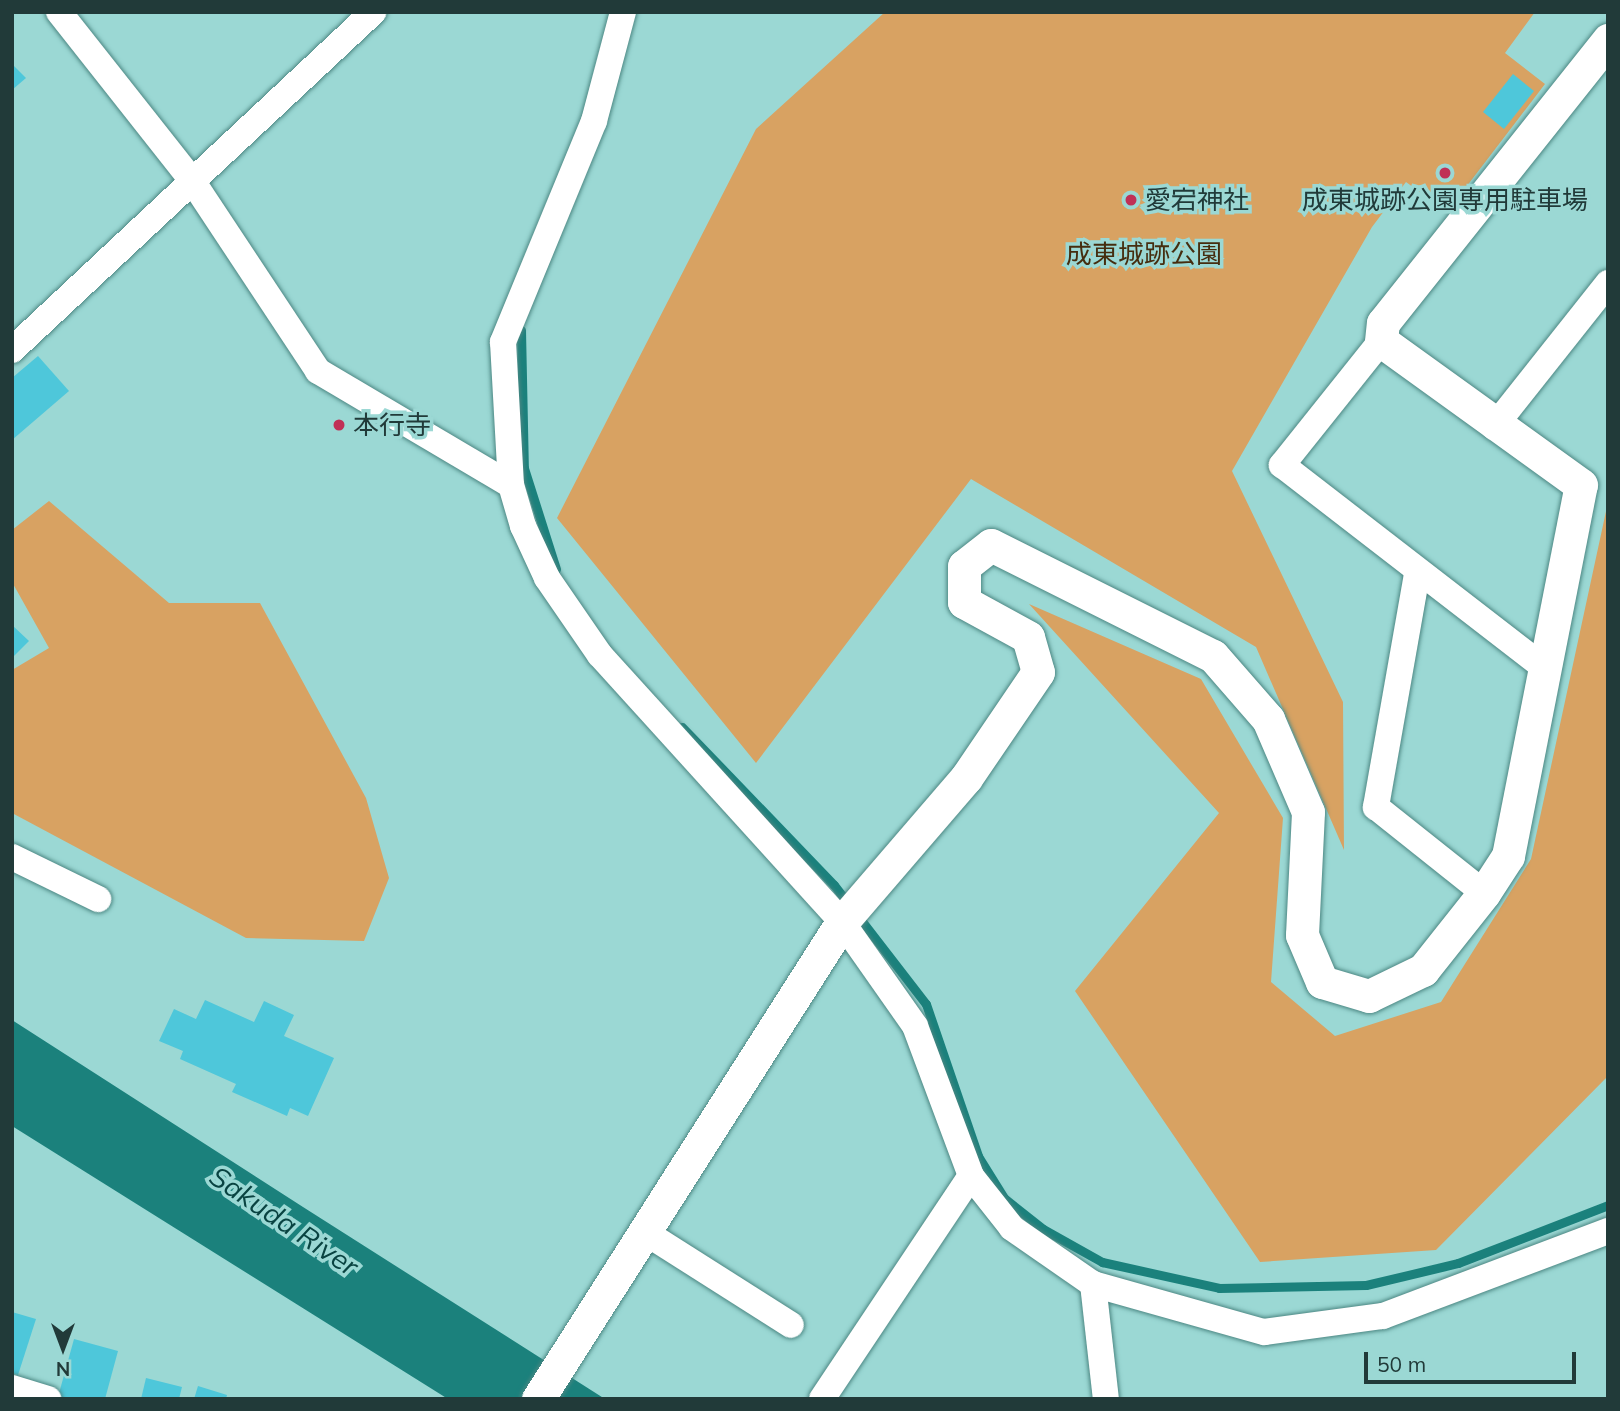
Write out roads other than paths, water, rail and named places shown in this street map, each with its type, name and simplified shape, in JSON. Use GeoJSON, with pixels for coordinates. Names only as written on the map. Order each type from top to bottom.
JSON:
{"type":"FeatureCollection","features":[{"type":"Feature","properties":{"kind":"street"},"geometry":{"type":"LineString","coordinates":[[59,12],[191,179],[318,370],[511,485]]}},
{"type":"Feature","properties":{"kind":"street"},"geometry":{"type":"LineString","coordinates":[[12,350],[191,179],[373,12]]}},
{"type":"Feature","properties":{"kind":"street"},"geometry":{"type":"LineString","coordinates":[[623,12],[594,121],[503,342],[511,485],[547,578],[600,655],[850,913],[915,1026],[971,1176],[1012,1228],[1093,1284],[1264,1332],[1383,1316],[1608,1231]]}},
{"type":"Feature","properties":{"kind":"street"},"geometry":{"type":"LineString","coordinates":[[1547,670],[1417,575],[1282,465],[1381,341],[1383,323],[1604,50]]}},
{"type":"Feature","properties":{"kind":"street"},"geometry":{"type":"LineString","coordinates":[[1494,427],[1608,283]]}},
{"type":"Feature","properties":{"kind":"street"},"geometry":{"type":"LineString","coordinates":[[538,1399],[643,1231],[850,913],[966,778],[1038,672],[1028,638],[964,602],[964,566],[991,545],[1213,656],[1268,719],[1308,812],[1302,935],[1322,982],[1369,996],[1423,970],[1484,893],[1508,856],[1547,670],[1581,485],[1494,427],[1381,341]]}},
{"type":"Feature","properties":{"kind":"street"},"geometry":{"type":"LineString","coordinates":[[1417,575],[1376,807],[1484,893]]}},
{"type":"Feature","properties":{"kind":"street"},"geometry":{"type":"LineString","coordinates":[[12,857],[98,899]]}},
{"type":"Feature","properties":{"kind":"street"},"geometry":{"type":"LineString","coordinates":[[822,1399],[971,1176]]}},
{"type":"Feature","properties":{"kind":"street"},"geometry":{"type":"LineString","coordinates":[[643,1231],[791,1325]]}},
{"type":"Feature","properties":{"kind":"street"},"geometry":{"type":"LineString","coordinates":[[1093,1284],[1106,1399]]}},
{"type":"Feature","properties":{"kind":"street"},"geometry":{"type":"LineString","coordinates":[[12,1388],[48,1399]]}},
{"type":"Feature","properties":{"kind":"water","name":"Sakuda River"},"geometry":{"type":"Polygon","coordinates":[[[12,1020],[605,1399],[448,1399],[12,1126],[12,1020]]]}},
{"type":"Feature","properties":{"kind":"waterway"},"geometry":{"type":"LineString","coordinates":[[521,330],[524,468],[556,569]]}},
{"type":"Feature","properties":{"kind":"waterway"},"geometry":{"type":"LineString","coordinates":[[682,727],[834,885],[926,1004],[978,1156],[1004,1198],[1043,1229],[1102,1262],[1219,1288],[1366,1285],[1458,1263],[1608,1205]]}},
{"type":"Feature","properties":{"kind":"place","name":"成東城跡公園専用駐車場"},"geometry":{"type":"Point","coordinates":[1445,173]}},
{"type":"Feature","properties":{"kind":"place","name":"愛宕神社"},"geometry":{"type":"Point","coordinates":[1131,200]}},
{"type":"Feature","properties":{"kind":"place","name":"本行寺"},"geometry":{"type":"Point","coordinates":[339,425]}},
{"type":"Feature","properties":{"kind":"park label","name":"成東城跡公園"},"geometry":{"type":"Point","coordinates":[1144,254]}}]}
